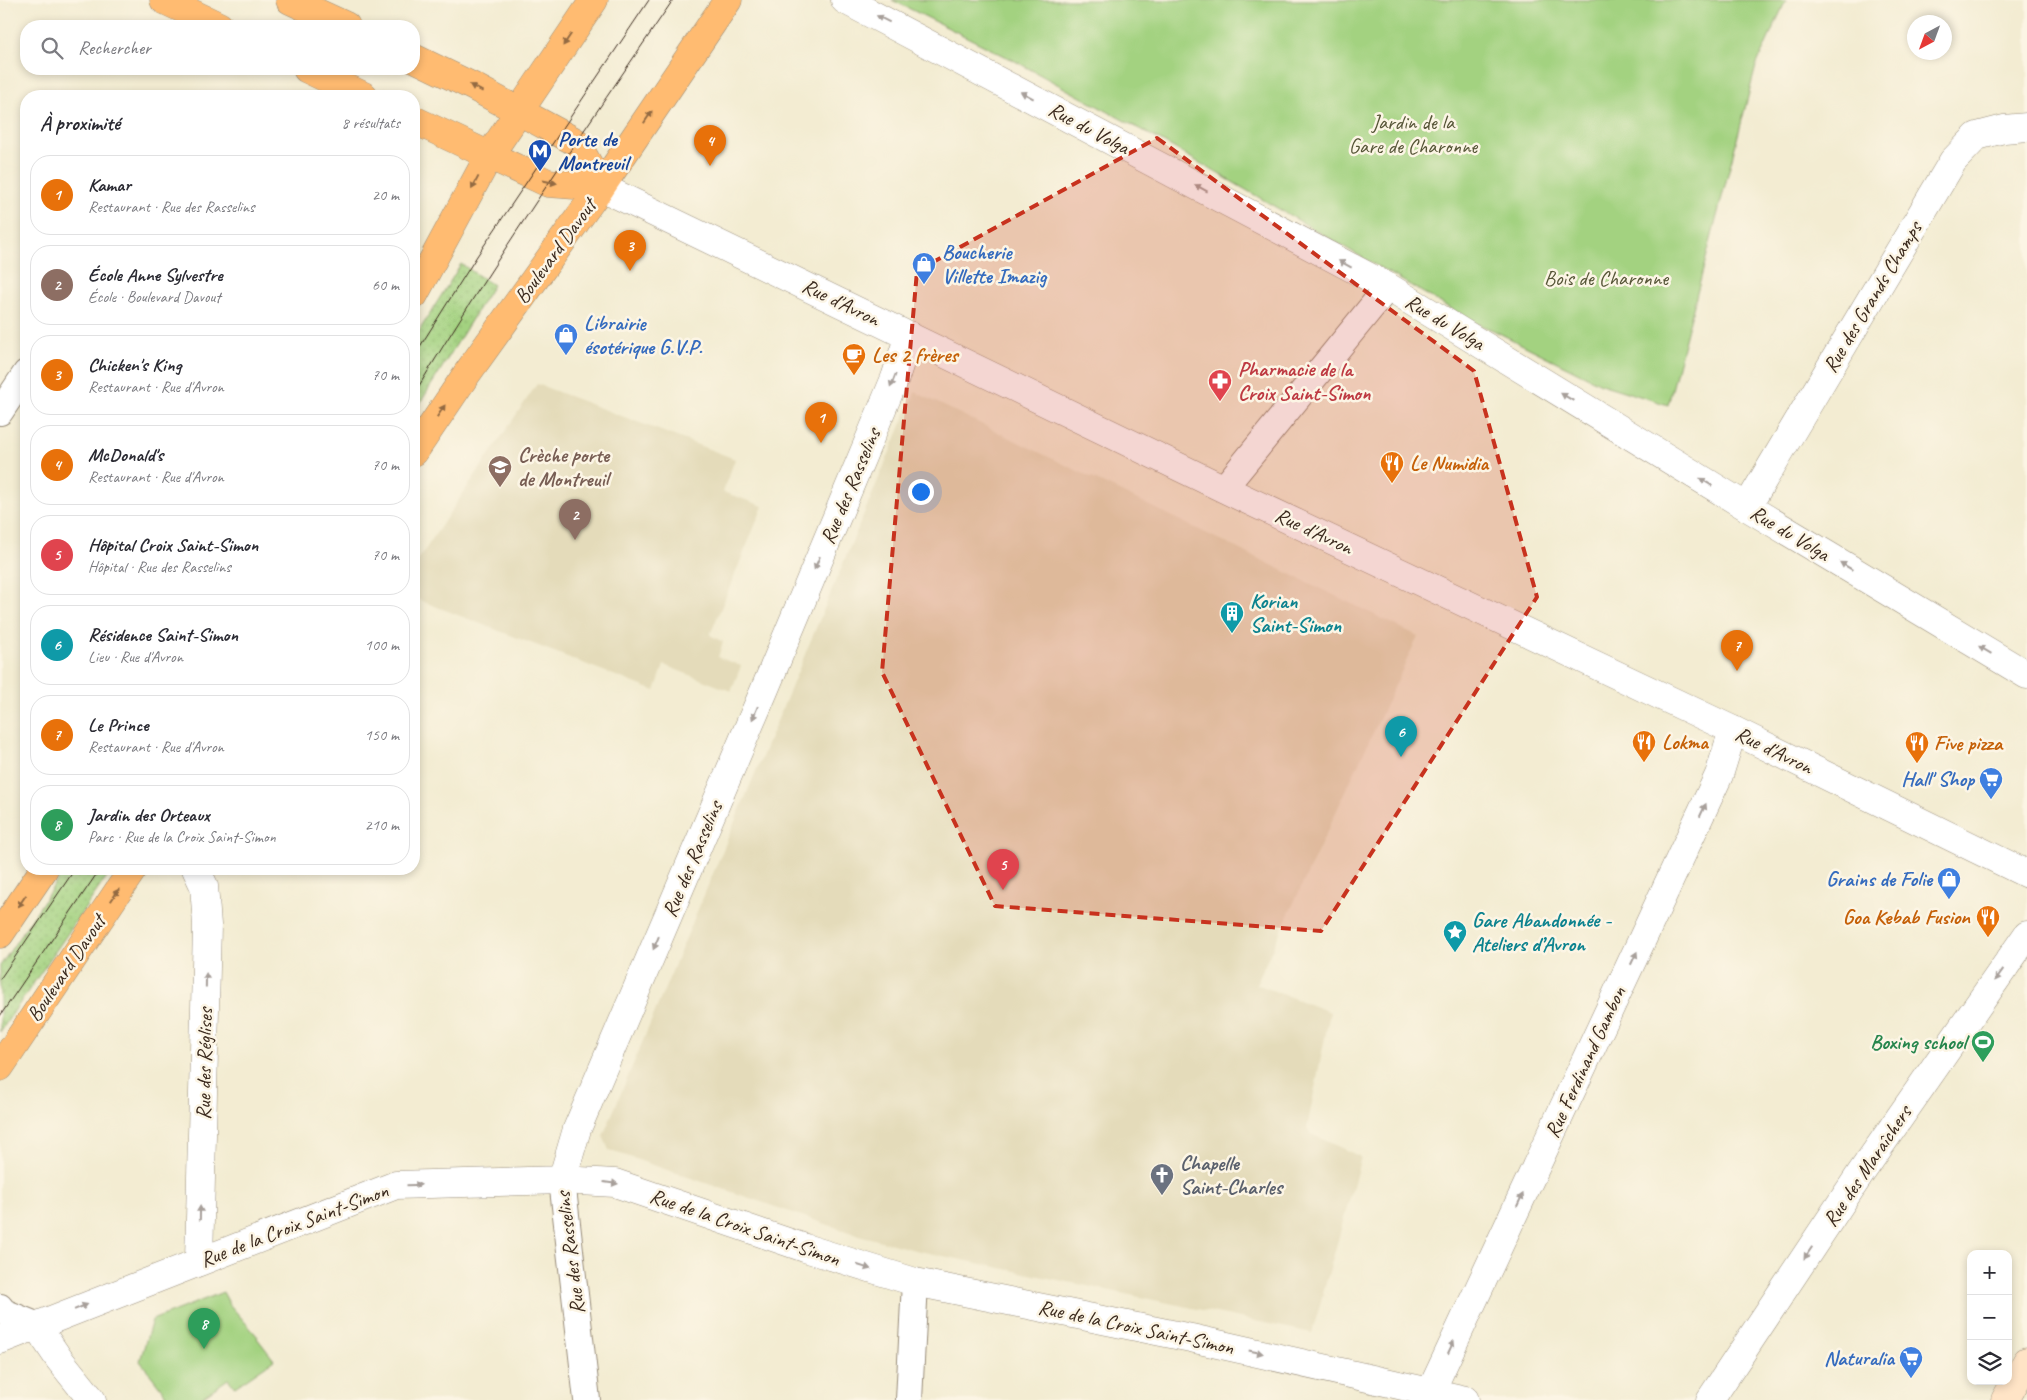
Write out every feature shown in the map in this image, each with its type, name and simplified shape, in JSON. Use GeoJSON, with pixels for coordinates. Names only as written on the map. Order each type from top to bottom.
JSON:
{"type":"FeatureCollection","features":[{"type":"Feature","properties":{"kind":"main road"},"geometry":{"type":"LineString","coordinates":[[164,0],[206,20]]}},
{"type":"Feature","properties":{"kind":"main road"},"geometry":{"type":"LineString","coordinates":[[420,284],[489,156],[594,0]]}},
{"type":"Feature","properties":{"kind":"main road","name":"Boulevard Davout"},"geometry":{"type":"LineString","coordinates":[[420,443],[466,375],[601,186],[728,0]]}},
{"type":"Feature","properties":{"kind":"main road"},"geometry":{"type":"LineString","coordinates":[[296,1],[334,20]]}},
{"type":"Feature","properties":{"kind":"main road"},"geometry":{"type":"LineString","coordinates":[[420,61],[474,87],[576,142],[601,186]]}},
{"type":"Feature","properties":{"kind":"main road"},"geometry":{"type":"LineString","coordinates":[[320,75],[351,90]]}},
{"type":"Feature","properties":{"kind":"main road"},"geometry":{"type":"LineString","coordinates":[[420,123],[548,183],[601,186]]}},
{"type":"Feature","properties":{"kind":"main road"},"geometry":{"type":"LineString","coordinates":[[0,934],[40,875]]}},
{"type":"Feature","properties":{"kind":"main road","name":"Boulevard Davout"},"geometry":{"type":"LineString","coordinates":[[0,1067],[129,875]]}},
{"type":"Feature","properties":{"kind":"main road"},"geometry":{"type":"LineString","coordinates":[[2005,1400],[2027,1361]]}},
{"type":"Feature","properties":{"kind":"street","name":"Rue du Volga"},"geometry":{"type":"LineString","coordinates":[[845,0],[1388,287],[1747,507],[2027,675]]}},
{"type":"Feature","properties":{"kind":"street","name":"Rue des Grands Champs"},"geometry":{"type":"LineString","coordinates":[[1747,507],[1953,161],[1977,136],[2004,129],[2027,127]]}},
{"type":"Feature","properties":{"kind":"street","name":"Rue d'Avron"},"geometry":{"type":"LineString","coordinates":[[601,186],[1224,488],[1733,730],[2027,874]]}},
{"type":"Feature","properties":{"kind":"street"},"geometry":{"type":"LineString","coordinates":[[1224,488],[1388,287]]}},
{"type":"Feature","properties":{"kind":"street","name":"Rue des Rasselins"},"geometry":{"type":"LineString","coordinates":[[587,1400],[562,1180],[576,1129],[772,673],[895,378],[908,335]]}},
{"type":"Feature","properties":{"kind":"street"},"geometry":{"type":"LineString","coordinates":[[0,412],[20,382]]}},
{"type":"Feature","properties":{"kind":"street","name":"Rue Ferdinand Gambon"},"geometry":{"type":"LineString","coordinates":[[1431,1391],[1719,775],[1733,730]]}},
{"type":"Feature","properties":{"kind":"street","name":"Rue des Réglises"},"geometry":{"type":"LineString","coordinates":[[199,875],[204,886],[207,925],[199,1262]]}},
{"type":"Feature","properties":{"kind":"street","name":"Rue des Maraîchers"},"geometry":{"type":"LineString","coordinates":[[1710,1400],[1861,1173],[2027,935]]}},
{"type":"Feature","properties":{"kind":"street","name":"Rue de la Croix Saint-Simon"},"geometry":{"type":"LineString","coordinates":[[0,1340],[396,1185],[562,1180],[616,1183],[805,1248],[915,1282],[1191,1338],[1466,1400]]}},
{"type":"Feature","properties":{"kind":"street"},"geometry":{"type":"LineString","coordinates":[[908,1400],[915,1282]]}},
{"type":"Feature","properties":{"kind":"street"},"geometry":{"type":"LineString","coordinates":[[0,1307],[4,1312],[36,1325],[59,1359],[92,1400]]}},
{"type":"Feature","properties":{"kind":"highlighted area"},"geometry":{"type":"Polygon","coordinates":[[[1157,138],[1474,371],[1537,597],[1321,931],[995,906],[882,672],[917,271],[1157,138]]]}},
{"type":"Feature","properties":{"kind":"shaded area"},"geometry":{"type":"Polygon","coordinates":[[[537,384],[735,459],[723,492],[763,506],[710,635],[723,642],[718,657],[741,666],[731,691],[664,665],[655,691],[420,600],[420,557],[537,384]]]}},
{"type":"Feature","properties":{"kind":"shaded area"},"geometry":{"type":"Polygon","coordinates":[[[915,392],[1418,636],[1256,984],[1330,1012],[1307,1128],[1311,1134],[1361,1157],[1312,1333],[915,1250],[855,1234],[609,1150],[603,1136],[915,392]]]}},
{"type":"Feature","properties":{"kind":"green space","name":"Jardin de la Gare de Charonne"},"geometry":{"type":"Polygon","coordinates":[[[892,0],[1786,0],[1756,66],[1668,405],[1601,384],[1493,330],[1477,324],[1167,144],[1015,61],[892,0]]]}},
{"type":"Feature","properties":{"kind":"green space"},"geometry":{"type":"Polygon","coordinates":[[[461,264],[493,285],[420,403],[420,329],[461,264]]]}},
{"type":"Feature","properties":{"kind":"green space"},"geometry":{"type":"Polygon","coordinates":[[[61,875],[108,875],[0,1032],[0,966],[61,875]]]}},
{"type":"Feature","properties":{"kind":"green space"},"geometry":{"type":"Polygon","coordinates":[[[223,1292],[230,1305],[258,1337],[274,1360],[235,1387],[228,1379],[198,1400],[170,1400],[140,1361],[152,1320],[223,1292]]]}},
{"type":"Feature","properties":{"kind":"tram line"},"geometry":{"type":"LineString","coordinates":[[420,346],[477,256],[649,0]]}},
{"type":"Feature","properties":{"kind":"tram line"},"geometry":{"type":"LineString","coordinates":[[420,384],[508,244],[673,0]]}},
{"type":"Feature","properties":{"kind":"tram line"},"geometry":{"type":"LineString","coordinates":[[0,979],[71,875]]}},
{"type":"Feature","properties":{"kind":"tram line"},"geometry":{"type":"LineString","coordinates":[[0,1016],[96,875]]}},
{"type":"Feature","properties":{"kind":"place","name":"McDonald's"},"geometry":{"type":"Point","coordinates":[710,166]}},
{"type":"Feature","properties":{"kind":"place","name":"Porte de Montreuil"},"geometry":{"type":"Point","coordinates":[540,172]}},
{"type":"Feature","properties":{"kind":"place","name":"Chicken's King"},"geometry":{"type":"Point","coordinates":[630,271]}},
{"type":"Feature","properties":{"kind":"place","name":"Boucherie Villette Imazig"},"geometry":{"type":"Point","coordinates":[924,285]}},
{"type":"Feature","properties":{"kind":"place","name":"Librairie ésotérique G.V.P."},"geometry":{"type":"Point","coordinates":[566,356]}},
{"type":"Feature","properties":{"kind":"place","name":"Les 2 frères"},"geometry":{"type":"Point","coordinates":[854,376]}},
{"type":"Feature","properties":{"kind":"place","name":"Pharmacie de la Croix Saint-Simon"},"geometry":{"type":"Point","coordinates":[1220,402]}},
{"type":"Feature","properties":{"kind":"place","name":"Kamar"},"geometry":{"type":"Point","coordinates":[821,443]}},
{"type":"Feature","properties":{"kind":"place","name":"Le Numidia"},"geometry":{"type":"Point","coordinates":[1392,484]}},
{"type":"Feature","properties":{"kind":"place","name":"Crèche porte de Montreuil"},"geometry":{"type":"Point","coordinates":[500,488]}},
{"type":"Feature","properties":{"kind":"place","name":"École Anne Sylvestre"},"geometry":{"type":"Point","coordinates":[575,540]}},
{"type":"Feature","properties":{"kind":"place","name":"Korian Saint-Simon"},"geometry":{"type":"Point","coordinates":[1232,634]}},
{"type":"Feature","properties":{"kind":"place","name":"Le Prince"},"geometry":{"type":"Point","coordinates":[1737,671]}},
{"type":"Feature","properties":{"kind":"place","name":"Résidence Saint-Simon"},"geometry":{"type":"Point","coordinates":[1401,757]}},
{"type":"Feature","properties":{"kind":"place","name":"Lokma"},"geometry":{"type":"Point","coordinates":[1644,763]}},
{"type":"Feature","properties":{"kind":"place","name":"Five pizza"},"geometry":{"type":"Point","coordinates":[1917,764]}},
{"type":"Feature","properties":{"kind":"place","name":"Hall' Shop"},"geometry":{"type":"Point","coordinates":[1991,800]}},
{"type":"Feature","properties":{"kind":"place","name":"Hôpital Croix Saint-Simon"},"geometry":{"type":"Point","coordinates":[1003,890]}},
{"type":"Feature","properties":{"kind":"place","name":"Grains de Folie"},"geometry":{"type":"Point","coordinates":[1949,900]}},
{"type":"Feature","properties":{"kind":"place","name":"Goa Kebab Fusion"},"geometry":{"type":"Point","coordinates":[1988,938]}},
{"type":"Feature","properties":{"kind":"place","name":"Gare Abandonnée - Ateliers d’Avron"},"geometry":{"type":"Point","coordinates":[1455,953]}},
{"type":"Feature","properties":{"kind":"place","name":"Boxing school"},"geometry":{"type":"Point","coordinates":[1983,1063]}},
{"type":"Feature","properties":{"kind":"place","name":"Chapelle Saint-Charles"},"geometry":{"type":"Point","coordinates":[1162,1196]}},
{"type":"Feature","properties":{"kind":"place","name":"Jardin des Orteaux"},"geometry":{"type":"Point","coordinates":[204,1349]}},
{"type":"Feature","properties":{"kind":"place","name":"Naturalia"},"geometry":{"type":"Point","coordinates":[1911,1379]}},
{"type":"Feature","properties":{"kind":"park label","name":"Bois de Charonne"},"geometry":{"type":"Point","coordinates":[1606,278]}}]}
